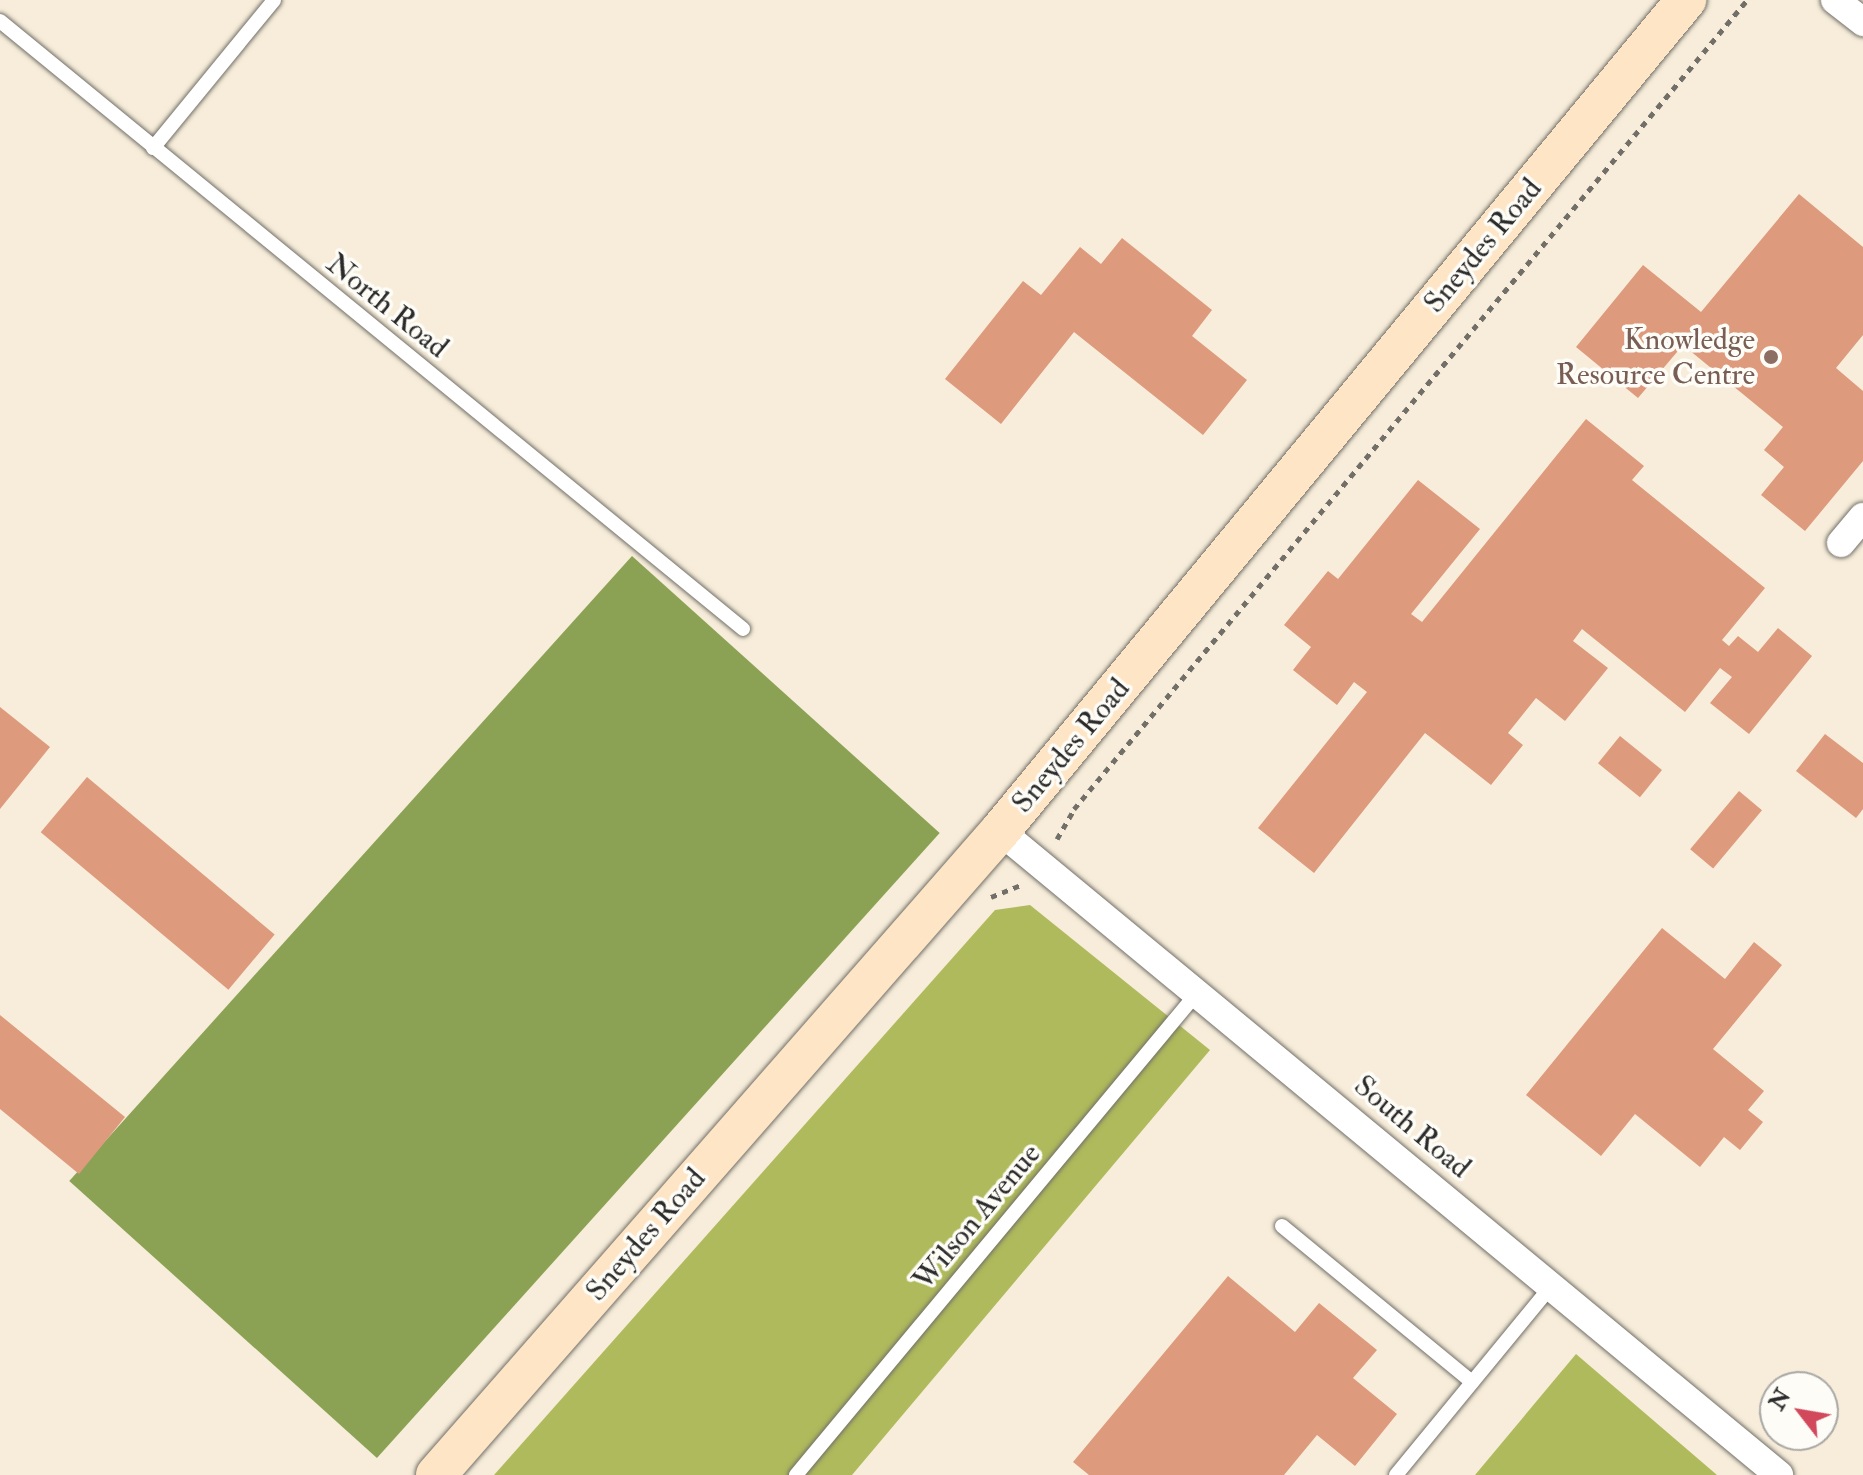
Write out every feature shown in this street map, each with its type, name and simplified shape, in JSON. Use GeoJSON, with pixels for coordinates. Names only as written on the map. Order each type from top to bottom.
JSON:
{"type":"FeatureCollection","features":[{"type":"Feature","properties":{"kind":"main road","name":"Sneydes Road"},"geometry":{"type":"LineString","coordinates":[[436,1475],[1000,831],[1686,0]]}},
{"type":"Feature","properties":{"kind":"street"},"geometry":{"type":"LineString","coordinates":[[1835,0],[1863,22]]}},
{"type":"Feature","properties":{"kind":"street"},"geometry":{"type":"LineString","coordinates":[[1841,543],[1863,517]]}},
{"type":"Feature","properties":{"kind":"street","name":"South Road"},"geometry":{"type":"LineString","coordinates":[[1000,831],[1779,1475]]}},
{"type":"Feature","properties":{"kind":"lane"},"geometry":{"type":"LineString","coordinates":[[153,148],[274,0]]}},
{"type":"Feature","properties":{"kind":"lane","name":"North Road"},"geometry":{"type":"LineString","coordinates":[[0,21],[743,629]]}},
{"type":"Feature","properties":{"kind":"lane","name":"Wilson Avenue"},"geometry":{"type":"LineString","coordinates":[[796,1475],[1197,993]]}},
{"type":"Feature","properties":{"kind":"lane"},"geometry":{"type":"LineString","coordinates":[[1282,1226],[1472,1382]]}},
{"type":"Feature","properties":{"kind":"lane"},"geometry":{"type":"LineString","coordinates":[[1396,1475],[1551,1286]]}},
{"type":"Feature","properties":{"kind":"green space"},"geometry":{"type":"Polygon","coordinates":[[[632,556],[940,833],[377,1458],[69,1181],[632,556]]]}},
{"type":"Feature","properties":{"kind":"green space"},"geometry":{"type":"Polygon","coordinates":[[[1030,905],[1210,1050],[852,1475],[494,1475],[995,910],[1030,905]]]}},
{"type":"Feature","properties":{"kind":"green space"},"geometry":{"type":"Polygon","coordinates":[[[1576,1354],[1717,1475],[1475,1475],[1576,1354]]]}},
{"type":"Feature","properties":{"kind":"building","name":"Knowledge Resource Centre"},"geometry":{"type":"Polygon","coordinates":[[[1799,194],[1863,247],[1863,335],[1836,368],[1863,391],[1863,461],[1805,531],[1761,495],[1784,467],[1764,450],[1783,427],[1683,345],[1638,398],[1576,347],[1643,265],[1701,312],[1799,194]]]}},
{"type":"Feature","properties":{"kind":"building"},"geometry":{"type":"Polygon","coordinates":[[[1122,238],[1212,310],[1192,336],[1247,380],[1203,435],[1074,332],[1001,424],[945,379],[1023,281],[1041,295],[1080,247],[1101,264],[1122,238]]]}},
{"type":"Feature","properties":{"kind":"building"},"geometry":{"type":"Polygon","coordinates":[[[1586,419],[1644,466],[1632,480],[1765,588],[1722,640],[1729,646],[1738,636],[1758,652],[1778,628],[1812,656],[1749,734],[1710,703],[1732,677],[1720,668],[1685,712],[1582,629],[1573,641],[1608,668],[1565,721],[1536,698],[1508,733],[1523,745],[1491,785],[1425,733],[1314,873],[1258,828],[1367,692],[1354,682],[1337,705],[1293,670],[1311,647],[1284,625],[1328,571],[1338,579],[1418,480],[1480,529],[1411,614],[1422,622],[1586,419]]]}},
{"type":"Feature","properties":{"kind":"building"},"geometry":{"type":"Polygon","coordinates":[[[0,707],[50,747],[0,809],[0,707]]]}},
{"type":"Feature","properties":{"kind":"building"},"geometry":{"type":"Polygon","coordinates":[[[1825,734],[1863,763],[1863,809],[1856,818],[1796,771],[1825,734]]]}},
{"type":"Feature","properties":{"kind":"building"},"geometry":{"type":"Polygon","coordinates":[[[1620,736],[1662,770],[1640,797],[1598,763],[1620,736]]]}},
{"type":"Feature","properties":{"kind":"building"},"geometry":{"type":"Polygon","coordinates":[[[87,777],[275,934],[228,990],[41,832],[87,777]]]}},
{"type":"Feature","properties":{"kind":"building"},"geometry":{"type":"Polygon","coordinates":[[[1739,791],[1762,810],[1713,869],[1690,849],[1739,791]]]}},
{"type":"Feature","properties":{"kind":"building"},"geometry":{"type":"Polygon","coordinates":[[[1662,928],[1725,979],[1754,942],[1782,965],[1713,1049],[1764,1091],[1748,1110],[1763,1122],[1740,1150],[1724,1137],[1700,1167],[1635,1114],[1601,1156],[1526,1095],[1662,928]]]}},
{"type":"Feature","properties":{"kind":"building"},"geometry":{"type":"Polygon","coordinates":[[[0,1015],[125,1117],[79,1174],[0,1109],[0,1015]]]}},
{"type":"Feature","properties":{"kind":"building"},"geometry":{"type":"Polygon","coordinates":[[[1228,1276],[1295,1332],[1319,1303],[1377,1350],[1353,1378],[1397,1414],[1355,1466],[1317,1435],[1284,1475],[1089,1475],[1073,1462],[1228,1276]]]}},
{"type":"Feature","properties":{"kind":"place","name":"Knowledge Resource Centre"},"geometry":{"type":"Point","coordinates":[1771,357]}}]}
